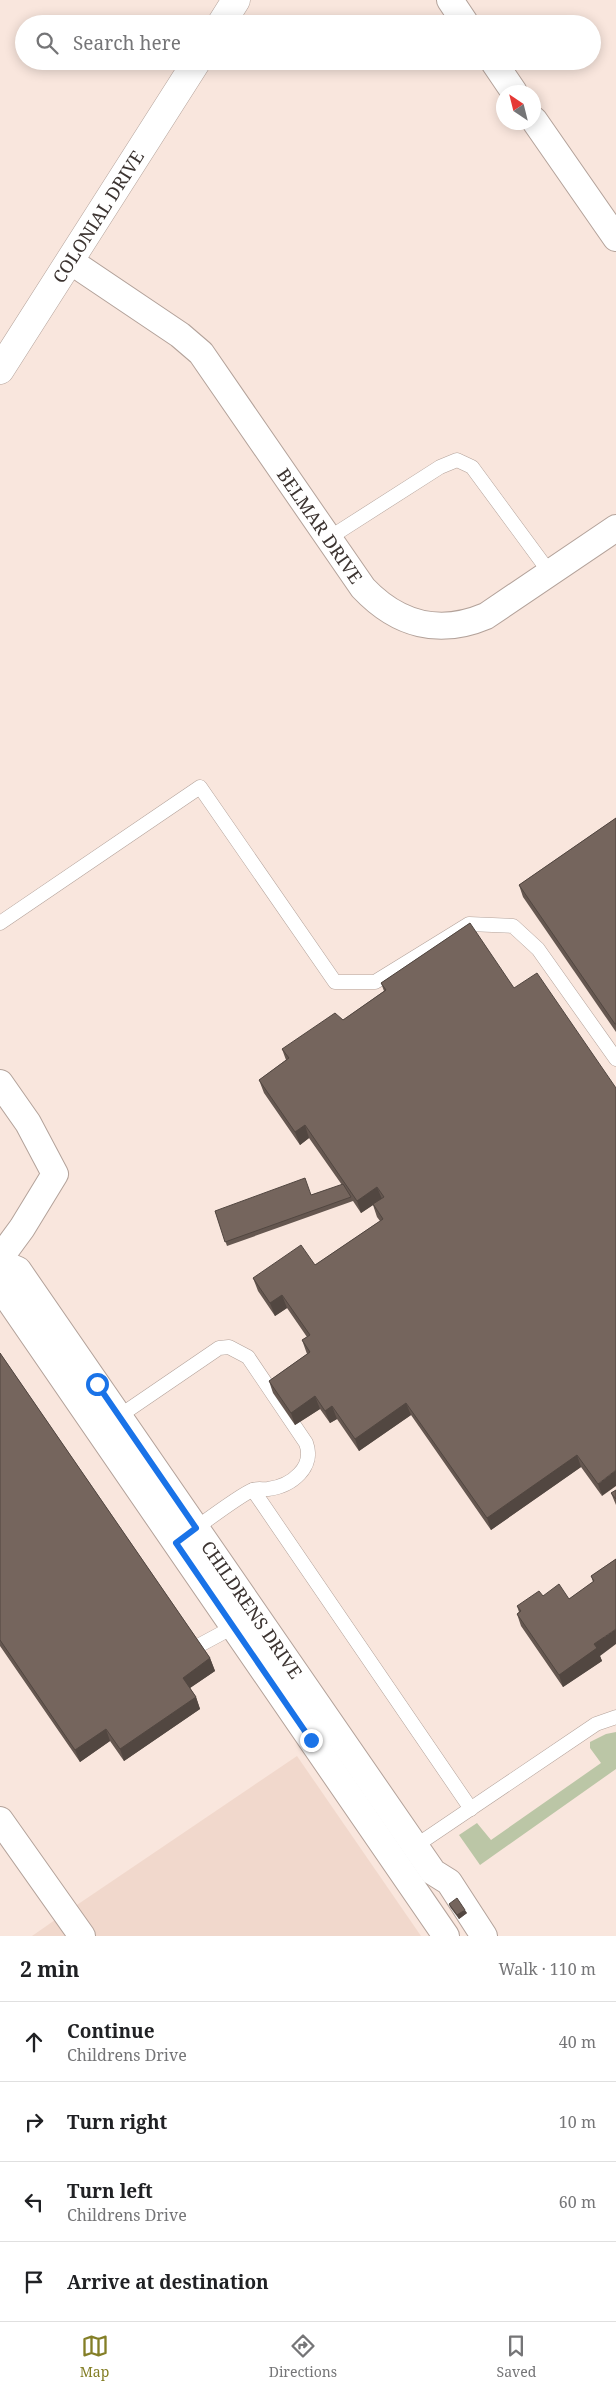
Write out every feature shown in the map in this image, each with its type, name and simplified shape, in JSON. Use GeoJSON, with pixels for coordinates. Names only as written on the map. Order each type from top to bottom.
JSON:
{"type":"FeatureCollection","features":[{"type":"Feature","properties":{"kind":"street"},"geometry":{"type":"LineString","coordinates":[[227,15],[236,0]]}},
{"type":"Feature","properties":{"kind":"street"},"geometry":{"type":"LineString","coordinates":[[450,0],[460,15]]}},
{"type":"Feature","properties":{"kind":"street","name":"COLONIAL DRIVE"},"geometry":{"type":"LineString","coordinates":[[0,370],[191,70]]}},
{"type":"Feature","properties":{"kind":"street"},"geometry":{"type":"LineString","coordinates":[[498,70],[509,85]]}},
{"type":"Feature","properties":{"kind":"street"},"geometry":{"type":"LineString","coordinates":[[541,130],[616,238]]}},
{"type":"Feature","properties":{"kind":"street","name":"BELMAR DRIVE"},"geometry":{"type":"LineString","coordinates":[[70,261],[180,335],[201,353],[364,588],[376,602],[400,618],[424,625],[446,627],[470,623],[486,616],[616,528]]}},
{"type":"Feature","properties":{"kind":"street"},"geometry":{"type":"LineString","coordinates":[[0,1083],[28,1123],[55,1174],[22,1228],[0,1258]]}},
{"type":"Feature","properties":{"kind":"street","name":"CHILDRENS DRIVE"},"geometry":{"type":"LineString","coordinates":[[0,1262],[18,1270],[433,1872],[449,1882],[484,1936]]}},
{"type":"Feature","properties":{"kind":"street","name":"CHILDRENS DRIVE"},"geometry":{"type":"LineString","coordinates":[[0,1287],[446,1936]]}},
{"type":"Feature","properties":{"kind":"street"},"geometry":{"type":"LineString","coordinates":[[0,1820],[78,1935]]}},
{"type":"Feature","properties":{"kind":"street"},"geometry":{"type":"LineString","coordinates":[[433,1872],[435,1893],[465,1936]]}},
{"type":"Feature","properties":{"kind":"lane"},"geometry":{"type":"LineString","coordinates":[[329,538],[440,467],[457,460],[472,467],[550,573]]}},
{"type":"Feature","properties":{"kind":"lane"},"geometry":{"type":"LineString","coordinates":[[0,923],[200,787],[335,982],[375,982],[469,924],[513,926],[538,949],[616,1060]]}},
{"type":"Feature","properties":{"kind":"lane"},"geometry":{"type":"LineString","coordinates":[[98,1431],[208,1353],[219,1348],[229,1347],[248,1357],[306,1443],[310,1453],[308,1463],[301,1473],[284,1484],[269,1489],[253,1490],[176,1543]]}},
{"type":"Feature","properties":{"kind":"lane"},"geometry":{"type":"LineString","coordinates":[[253,1490],[471,1810]]}},
{"type":"Feature","properties":{"kind":"lane"},"geometry":{"type":"LineString","coordinates":[[198,1646],[256,1615]]}},
{"type":"Feature","properties":{"kind":"lane"},"geometry":{"type":"LineString","coordinates":[[394,1861],[616,1709]]}},
{"type":"Feature","properties":{"kind":"lane"},"geometry":{"type":"LineString","coordinates":[[596,1724],[616,1717]]}},
{"type":"Feature","properties":{"kind":"shaded area"},"geometry":{"type":"Polygon","coordinates":[[[297,1756],[421,1936],[32,1936],[65,1913],[297,1756]]]}},
{"type":"Feature","properties":{"kind":"green space"},"geometry":{"type":"Polygon","coordinates":[[[616,1732],[616,1769],[480,1865],[459,1835],[477,1823],[491,1840],[601,1763],[590,1748],[590,1742],[606,1734],[616,1732]]]}},
{"type":"Feature","properties":{"kind":"building"},"geometry":{"type":"Polygon","coordinates":[[[616,818],[616,1024],[615,1024],[519,885],[616,818]]]}},
{"type":"Feature","properties":{"kind":"building"},"geometry":{"type":"Polygon","coordinates":[[[470,923],[514,988],[537,973],[616,1088],[616,1470],[598,1484],[577,1455],[487,1518],[406,1403],[355,1439],[332,1406],[325,1411],[315,1396],[291,1413],[269,1381],[310,1352],[302,1340],[310,1335],[282,1295],[270,1303],[253,1278],[301,1245],[315,1265],[383,1219],[373,1204],[384,1197],[377,1187],[357,1201],[305,1125],[295,1132],[259,1080],[289,1058],[282,1049],[335,1013],[343,1020],[386,990],[381,983],[470,923]]]}},
{"type":"Feature","properties":{"kind":"building"},"geometry":{"type":"Polygon","coordinates":[[[305,1178],[311,1195],[343,1184],[351,1197],[225,1242],[215,1211],[305,1178]]]}},
{"type":"Feature","properties":{"kind":"building"},"geometry":{"type":"Polygon","coordinates":[[[0,1353],[210,1658],[183,1678],[196,1697],[120,1749],[106,1729],[75,1750],[0,1640],[0,1353]]]}},
{"type":"Feature","properties":{"kind":"building"},"geometry":{"type":"Polygon","coordinates":[[[616,1490],[616,1499],[611,1493],[616,1490]]]}},
{"type":"Feature","properties":{"kind":"building"},"geometry":{"type":"Polygon","coordinates":[[[616,1559],[616,1629],[594,1644],[597,1648],[559,1675],[517,1614],[521,1611],[517,1606],[539,1591],[543,1596],[559,1584],[569,1599],[594,1581],[591,1576],[616,1559]]]}},
{"type":"Feature","properties":{"kind":"building"},"geometry":{"type":"Polygon","coordinates":[[[457,1898],[465,1910],[457,1915],[449,1904],[457,1898]]]}},
{"type":"Feature","properties":{"kind":"route"},"geometry":{"type":"LineString","coordinates":[[97,1384],[196,1528],[176,1543],[311,1740]]}}]}
